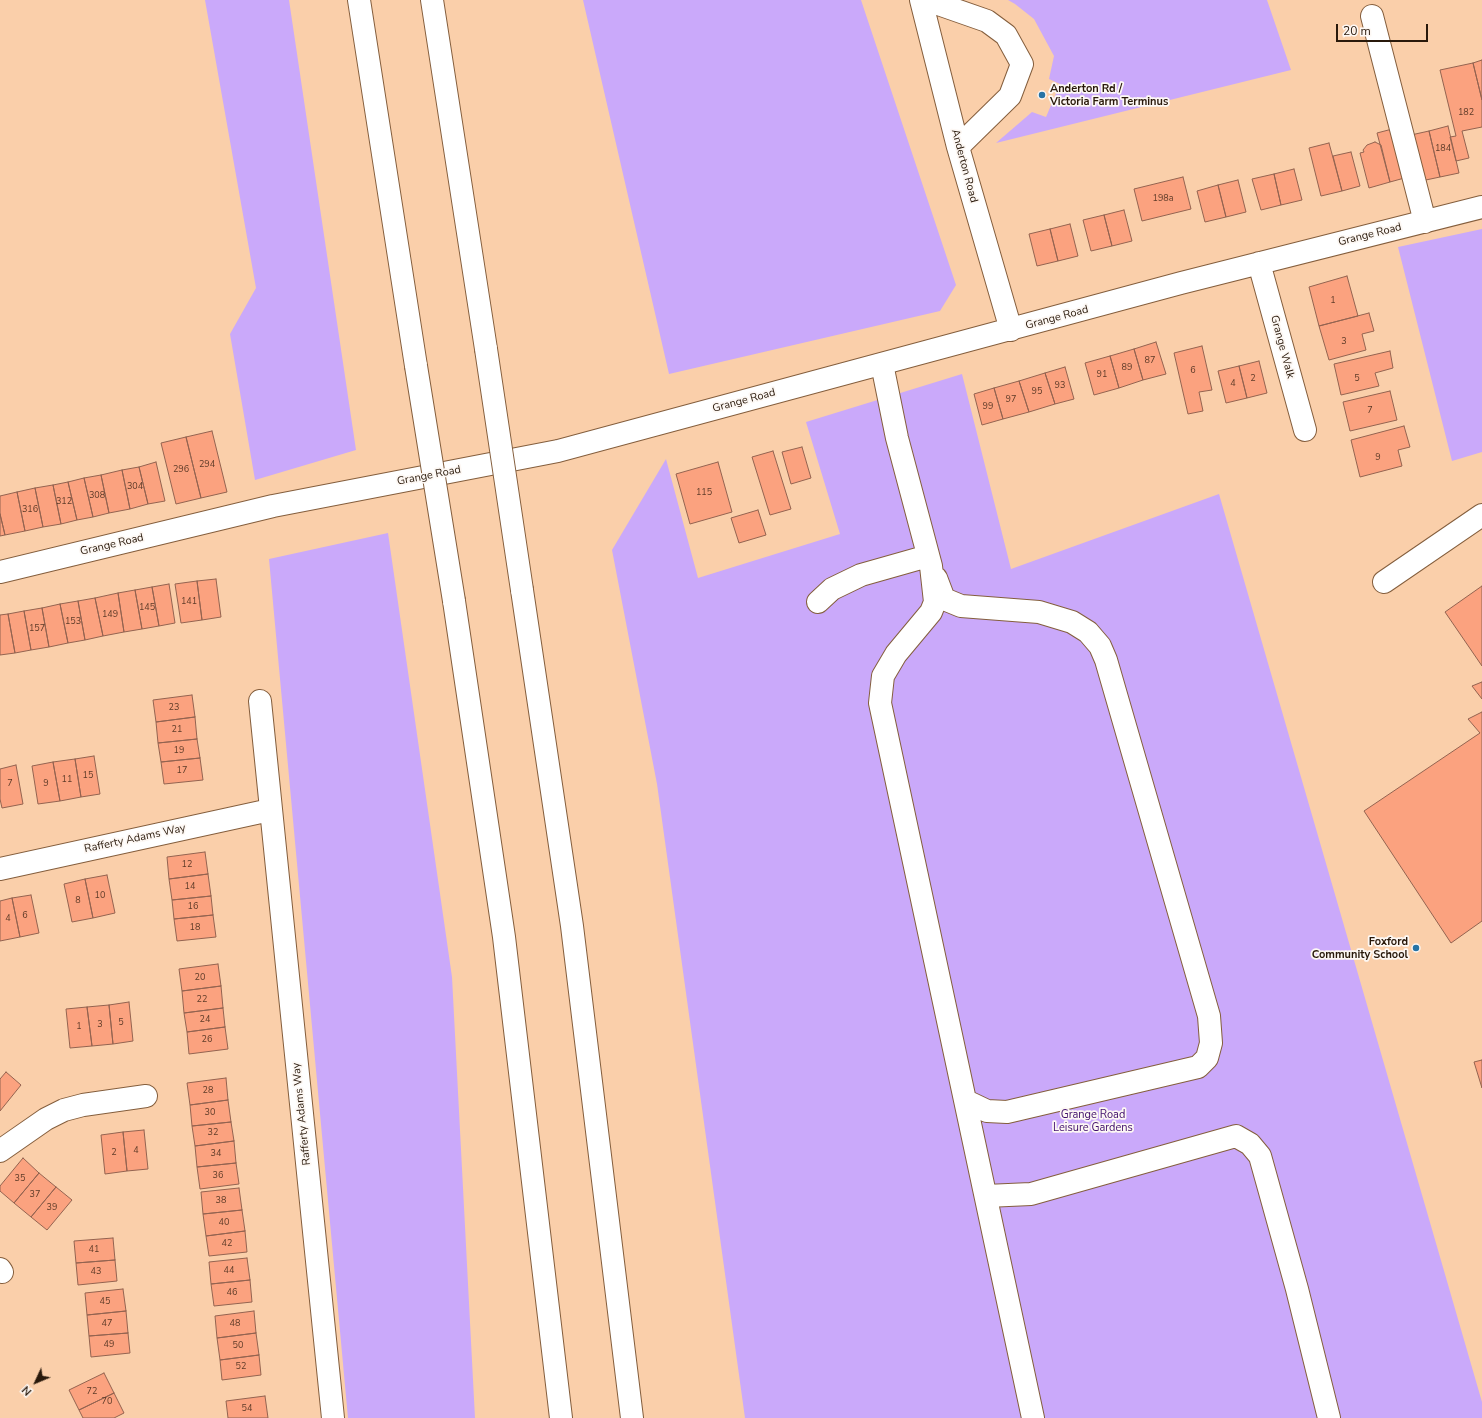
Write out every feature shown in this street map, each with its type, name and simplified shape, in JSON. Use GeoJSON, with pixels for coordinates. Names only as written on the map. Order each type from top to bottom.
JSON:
{"type":"FeatureCollection","features":[{"type":"Feature","properties":{"kind":"main road"},"geometry":{"type":"LineString","coordinates":[[359,0],[454,601],[504,936],[560,1418]]}},
{"type":"Feature","properties":{"kind":"main road"},"geometry":{"type":"LineString","coordinates":[[432,0],[486,349],[572,926],[632,1418]]}},
{"type":"Feature","properties":{"kind":"main road","name":"Anderton Road"},"geometry":{"type":"LineString","coordinates":[[921,0],[958,148],[1011,330]]}},
{"type":"Feature","properties":{"kind":"main road"},"geometry":{"type":"LineString","coordinates":[[927,0],[987,21],[1006,35],[1022,64],[1010,96],[958,148]]}},
{"type":"Feature","properties":{"kind":"main road"},"geometry":{"type":"LineString","coordinates":[[1372,16],[1425,222]]}},
{"type":"Feature","properties":{"kind":"main road","name":"Grange Road"},"geometry":{"type":"LineString","coordinates":[[0,572],[273,506],[558,451],[1259,264],[1482,207]]}},
{"type":"Feature","properties":{"kind":"main road","name":"Grange Walk"},"geometry":{"type":"LineString","coordinates":[[1259,264],[1305,430]]}},
{"type":"Feature","properties":{"kind":"main road"},"geometry":{"type":"LineString","coordinates":[[882,364],[897,438],[930,561],[944,599],[961,606],[1039,612],[1072,622],[1088,632],[1100,646],[1106,660],[1209,1016],[1211,1043],[1207,1058],[1198,1067],[1007,1112],[987,1111],[966,1101]]}},
{"type":"Feature","properties":{"kind":"main road"},"geometry":{"type":"LineString","coordinates":[[1384,582],[1482,515]]}},
{"type":"Feature","properties":{"kind":"main road"},"geometry":{"type":"LineString","coordinates":[[818,602],[832,589],[861,575],[930,561]]}},
{"type":"Feature","properties":{"kind":"main road"},"geometry":{"type":"LineString","coordinates":[[930,561],[935,602],[931,612],[896,654],[883,676],[880,703],[1033,1418]]}},
{"type":"Feature","properties":{"kind":"main road","name":"Rafferty Adams Way"},"geometry":{"type":"LineString","coordinates":[[260,702],[333,1418]]}},
{"type":"Feature","properties":{"kind":"main road","name":"Rafferty Adams Way"},"geometry":{"type":"LineString","coordinates":[[0,869],[270,810]]}},
{"type":"Feature","properties":{"kind":"main road"},"geometry":{"type":"LineString","coordinates":[[0,1151],[46,1120],[64,1110],[83,1105],[146,1096]]}},
{"type":"Feature","properties":{"kind":"main road"},"geometry":{"type":"LineString","coordinates":[[986,1196],[1031,1194],[1236,1136],[1250,1144],[1260,1156],[1297,1289],[1329,1418]]}},
{"type":"Feature","properties":{"kind":"green space"},"geometry":{"type":"Polygon","coordinates":[[[205,0],[289,0],[356,450],[255,480],[230,334],[256,288],[205,0]]]}},
{"type":"Feature","properties":{"kind":"green space"},"geometry":{"type":"Polygon","coordinates":[[[583,0],[861,0],[956,285],[940,311],[669,374],[583,0]]]}},
{"type":"Feature","properties":{"kind":"green space"},"geometry":{"type":"Polygon","coordinates":[[[1008,0],[1267,0],[1291,70],[996,143],[1032,112],[1046,117],[1060,84],[1049,79],[1054,56],[1034,19],[1008,0]]]}},
{"type":"Feature","properties":{"kind":"green space"},"geometry":{"type":"Polygon","coordinates":[[[1482,229],[1482,452],[1452,461],[1398,247],[1482,229]]]}},
{"type":"Feature","properties":{"kind":"green space","name":"Grange Road Leisure Gardens"},"geometry":{"type":"Polygon","coordinates":[[[962,374],[1011,569],[1219,494],[1482,1402],[1482,1418],[745,1418],[657,784],[612,550],[666,459],[698,578],[840,534],[806,422],[962,374]]]}},
{"type":"Feature","properties":{"kind":"green space"},"geometry":{"type":"Polygon","coordinates":[[[388,533],[452,977],[475,1418],[348,1418],[269,559],[388,533]]]}},
{"type":"Feature","properties":{"kind":"building"},"geometry":{"type":"Polygon","coordinates":[[[1482,60],[1482,100],[1473,63],[1482,60]]]}},
{"type":"Feature","properties":{"kind":"building"},"geometry":{"type":"Polygon","coordinates":[[[1473,63],[1482,100],[1482,127],[1462,131],[1469,158],[1456,161],[1450,137],[1456,136],[1440,70],[1473,63]]]}},
{"type":"Feature","properties":{"kind":"building"},"geometry":{"type":"Polygon","coordinates":[[[1448,126],[1459,173],[1440,177],[1429,131],[1448,126]]]}},
{"type":"Feature","properties":{"kind":"building"},"geometry":{"type":"Polygon","coordinates":[[[1396,128],[1408,177],[1390,182],[1377,133],[1396,128]]]}},
{"type":"Feature","properties":{"kind":"building"},"geometry":{"type":"Polygon","coordinates":[[[1429,131],[1440,177],[1421,181],[1411,135],[1429,131]]]}},
{"type":"Feature","properties":{"kind":"building"},"geometry":{"type":"Polygon","coordinates":[[[1375,142],[1381,145],[1390,182],[1369,188],[1360,153],[1364,152],[1363,150],[1367,145],[1375,142]]]}},
{"type":"Feature","properties":{"kind":"building"},"geometry":{"type":"Polygon","coordinates":[[[1329,143],[1342,191],[1321,196],[1309,148],[1329,143]]]}},
{"type":"Feature","properties":{"kind":"building"},"geometry":{"type":"Polygon","coordinates":[[[1351,152],[1360,186],[1342,191],[1333,156],[1351,152]]]}},
{"type":"Feature","properties":{"kind":"building"},"geometry":{"type":"Polygon","coordinates":[[[1294,169],[1302,200],[1281,205],[1274,174],[1294,169]]]}},
{"type":"Feature","properties":{"kind":"building"},"geometry":{"type":"Polygon","coordinates":[[[1274,174],[1281,205],[1261,210],[1252,179],[1274,174]]]}},
{"type":"Feature","properties":{"kind":"building"},"geometry":{"type":"Polygon","coordinates":[[[1183,177],[1191,209],[1142,221],[1134,189],[1183,177]]]}},
{"type":"Feature","properties":{"kind":"building"},"geometry":{"type":"Polygon","coordinates":[[[1238,180],[1246,212],[1226,217],[1218,185],[1238,180]]]}},
{"type":"Feature","properties":{"kind":"building"},"geometry":{"type":"Polygon","coordinates":[[[1218,185],[1226,217],[1205,222],[1197,191],[1218,185]]]}},
{"type":"Feature","properties":{"kind":"building"},"geometry":{"type":"Polygon","coordinates":[[[1124,210],[1132,241],[1112,246],[1104,215],[1124,210]]]}},
{"type":"Feature","properties":{"kind":"building"},"geometry":{"type":"Polygon","coordinates":[[[1104,215],[1112,246],[1091,251],[1083,220],[1104,215]]]}},
{"type":"Feature","properties":{"kind":"building"},"geometry":{"type":"Polygon","coordinates":[[[1070,224],[1078,256],[1058,261],[1050,229],[1070,224]]]}},
{"type":"Feature","properties":{"kind":"building"},"geometry":{"type":"Polygon","coordinates":[[[1050,229],[1058,261],[1037,266],[1029,234],[1050,229]]]}},
{"type":"Feature","properties":{"kind":"building"},"geometry":{"type":"Polygon","coordinates":[[[1347,276],[1358,316],[1319,326],[1309,287],[1347,276]]]}},
{"type":"Feature","properties":{"kind":"building"},"geometry":{"type":"Polygon","coordinates":[[[1369,313],[1374,331],[1362,334],[1366,350],[1329,360],[1319,326],[1369,313]]]}},
{"type":"Feature","properties":{"kind":"building"},"geometry":{"type":"Polygon","coordinates":[[[1156,342],[1166,374],[1143,380],[1134,349],[1156,342]]]}},
{"type":"Feature","properties":{"kind":"building"},"geometry":{"type":"Polygon","coordinates":[[[1202,346],[1212,390],[1199,392],[1203,411],[1188,414],[1174,353],[1202,346]]]}},
{"type":"Feature","properties":{"kind":"building"},"geometry":{"type":"Polygon","coordinates":[[[1134,349],[1143,380],[1119,388],[1110,356],[1134,349]]]}},
{"type":"Feature","properties":{"kind":"building"},"geometry":{"type":"Polygon","coordinates":[[[1390,351],[1393,368],[1375,373],[1379,386],[1341,395],[1334,364],[1390,351]]]}},
{"type":"Feature","properties":{"kind":"building"},"geometry":{"type":"Polygon","coordinates":[[[1110,356],[1119,388],[1094,395],[1085,363],[1110,356]]]}},
{"type":"Feature","properties":{"kind":"building"},"geometry":{"type":"Polygon","coordinates":[[[1259,361],[1267,393],[1247,398],[1239,366],[1259,361]]]}},
{"type":"Feature","properties":{"kind":"building"},"geometry":{"type":"Polygon","coordinates":[[[1239,366],[1247,398],[1226,403],[1218,371],[1239,366]]]}},
{"type":"Feature","properties":{"kind":"building"},"geometry":{"type":"Polygon","coordinates":[[[1065,367],[1074,399],[1055,404],[1045,373],[1065,367]]]}},
{"type":"Feature","properties":{"kind":"building"},"geometry":{"type":"Polygon","coordinates":[[[1045,373],[1055,404],[1029,412],[1019,381],[1045,373]]]}},
{"type":"Feature","properties":{"kind":"building"},"geometry":{"type":"Polygon","coordinates":[[[1019,381],[1029,412],[1003,419],[994,388],[1019,381]]]}},
{"type":"Feature","properties":{"kind":"building"},"geometry":{"type":"Polygon","coordinates":[[[994,388],[1003,419],[982,425],[974,394],[994,388]]]}},
{"type":"Feature","properties":{"kind":"building"},"geometry":{"type":"Polygon","coordinates":[[[1390,391],[1397,420],[1350,431],[1343,402],[1390,391]]]}},
{"type":"Feature","properties":{"kind":"building"},"geometry":{"type":"Polygon","coordinates":[[[1404,426],[1410,447],[1398,450],[1402,466],[1360,477],[1351,440],[1404,426]]]}},
{"type":"Feature","properties":{"kind":"building"},"geometry":{"type":"Polygon","coordinates":[[[212,431],[227,492],[201,498],[186,437],[212,431]]]}},
{"type":"Feature","properties":{"kind":"building"},"geometry":{"type":"Polygon","coordinates":[[[186,437],[201,498],[176,504],[161,443],[186,437]]]}},
{"type":"Feature","properties":{"kind":"building"},"geometry":{"type":"Polygon","coordinates":[[[802,447],[811,478],[791,484],[782,452],[802,447]]]}},
{"type":"Feature","properties":{"kind":"building"},"geometry":{"type":"Polygon","coordinates":[[[773,451],[791,509],[770,515],[752,457],[773,451]]]}},
{"type":"Feature","properties":{"kind":"building"},"geometry":{"type":"Polygon","coordinates":[[[156,462],[165,501],[148,504],[139,467],[156,462]]]}},
{"type":"Feature","properties":{"kind":"building"},"geometry":{"type":"Polygon","coordinates":[[[718,462],[732,512],[690,524],[676,474],[718,462]]]}},
{"type":"Feature","properties":{"kind":"building"},"geometry":{"type":"Polygon","coordinates":[[[139,467],[148,504],[130,509],[122,470],[139,467]]]}},
{"type":"Feature","properties":{"kind":"building"},"geometry":{"type":"Polygon","coordinates":[[[122,470],[130,509],[109,513],[101,475],[122,470]]]}},
{"type":"Feature","properties":{"kind":"building"},"geometry":{"type":"Polygon","coordinates":[[[101,475],[109,513],[93,517],[84,478],[101,475]]]}},
{"type":"Feature","properties":{"kind":"building"},"geometry":{"type":"Polygon","coordinates":[[[84,478],[93,517],[77,520],[68,482],[84,478]]]}},
{"type":"Feature","properties":{"kind":"building"},"geometry":{"type":"Polygon","coordinates":[[[68,482],[77,520],[61,524],[53,485],[68,482]]]}},
{"type":"Feature","properties":{"kind":"building"},"geometry":{"type":"Polygon","coordinates":[[[53,485],[61,524],[43,527],[35,488],[53,485]]]}},
{"type":"Feature","properties":{"kind":"building"},"geometry":{"type":"Polygon","coordinates":[[[35,488],[43,527],[25,531],[17,492],[35,488]]]}},
{"type":"Feature","properties":{"kind":"building"},"geometry":{"type":"Polygon","coordinates":[[[17,492],[25,531],[5,535],[0,514],[0,496],[17,492]]]}},
{"type":"Feature","properties":{"kind":"building"},"geometry":{"type":"Polygon","coordinates":[[[758,510],[766,535],[739,543],[731,518],[758,510]]]}},
{"type":"Feature","properties":{"kind":"building"},"geometry":{"type":"Polygon","coordinates":[[[0,514],[5,535],[0,536],[0,514]]]}},
{"type":"Feature","properties":{"kind":"building"},"geometry":{"type":"Polygon","coordinates":[[[216,579],[221,617],[202,620],[197,581],[216,579]]]}},
{"type":"Feature","properties":{"kind":"building"},"geometry":{"type":"Polygon","coordinates":[[[197,581],[202,620],[181,623],[175,584],[197,581]]]}},
{"type":"Feature","properties":{"kind":"building"},"geometry":{"type":"Polygon","coordinates":[[[169,584],[175,623],[159,626],[152,587],[169,584]]]}},
{"type":"Feature","properties":{"kind":"building"},"geometry":{"type":"Polygon","coordinates":[[[1482,586],[1482,666],[1445,612],[1482,586]]]}},
{"type":"Feature","properties":{"kind":"building"},"geometry":{"type":"Polygon","coordinates":[[[152,587],[159,626],[142,629],[135,590],[152,587]]]}},
{"type":"Feature","properties":{"kind":"building"},"geometry":{"type":"Polygon","coordinates":[[[135,590],[142,629],[124,632],[118,593],[135,590]]]}},
{"type":"Feature","properties":{"kind":"building"},"geometry":{"type":"Polygon","coordinates":[[[118,593],[124,632],[103,636],[95,598],[118,593]]]}},
{"type":"Feature","properties":{"kind":"building"},"geometry":{"type":"Polygon","coordinates":[[[95,598],[103,636],[85,640],[78,601],[95,598]]]}},
{"type":"Feature","properties":{"kind":"building"},"geometry":{"type":"Polygon","coordinates":[[[78,601],[85,640],[68,643],[60,604],[78,601]]]}},
{"type":"Feature","properties":{"kind":"building"},"geometry":{"type":"Polygon","coordinates":[[[60,604],[68,643],[49,647],[42,608],[60,604]]]}},
{"type":"Feature","properties":{"kind":"building"},"geometry":{"type":"Polygon","coordinates":[[[42,608],[49,647],[31,650],[24,611],[42,608]]]}},
{"type":"Feature","properties":{"kind":"building"},"geometry":{"type":"Polygon","coordinates":[[[24,611],[31,650],[15,653],[8,614],[24,611]]]}},
{"type":"Feature","properties":{"kind":"building"},"geometry":{"type":"Polygon","coordinates":[[[8,614],[15,653],[0,655],[0,615],[8,614]]]}},
{"type":"Feature","properties":{"kind":"building"},"geometry":{"type":"Polygon","coordinates":[[[1482,682],[1482,699],[1472,686],[1482,682]]]}},
{"type":"Feature","properties":{"kind":"building"},"geometry":{"type":"Polygon","coordinates":[[[192,695],[195,717],[156,722],[153,700],[192,695]]]}},
{"type":"Feature","properties":{"kind":"building"},"geometry":{"type":"Polygon","coordinates":[[[1482,712],[1482,921],[1451,943],[1364,811],[1480,733],[1468,719],[1482,712]]]}},
{"type":"Feature","properties":{"kind":"building"},"geometry":{"type":"Polygon","coordinates":[[[195,717],[197,739],[158,743],[156,722],[195,717]]]}},
{"type":"Feature","properties":{"kind":"building"},"geometry":{"type":"Polygon","coordinates":[[[197,739],[200,758],[161,762],[158,743],[197,739]]]}},
{"type":"Feature","properties":{"kind":"building"},"geometry":{"type":"Polygon","coordinates":[[[94,756],[100,794],[81,797],[75,759],[94,756]]]}},
{"type":"Feature","properties":{"kind":"building"},"geometry":{"type":"Polygon","coordinates":[[[200,758],[203,780],[164,784],[161,762],[200,758]]]}},
{"type":"Feature","properties":{"kind":"building"},"geometry":{"type":"Polygon","coordinates":[[[75,759],[81,797],[60,801],[53,762],[75,759]]]}},
{"type":"Feature","properties":{"kind":"building"},"geometry":{"type":"Polygon","coordinates":[[[53,762],[60,801],[38,804],[32,766],[53,762]]]}},
{"type":"Feature","properties":{"kind":"building"},"geometry":{"type":"Polygon","coordinates":[[[16,765],[23,804],[2,808],[0,799],[0,769],[16,765]]]}},
{"type":"Feature","properties":{"kind":"building"},"geometry":{"type":"Polygon","coordinates":[[[205,852],[208,874],[169,879],[167,857],[205,852]]]}},
{"type":"Feature","properties":{"kind":"building"},"geometry":{"type":"Polygon","coordinates":[[[208,874],[211,896],[172,900],[169,879],[208,874]]]}},
{"type":"Feature","properties":{"kind":"building"},"geometry":{"type":"Polygon","coordinates":[[[107,875],[115,913],[93,918],[85,879],[107,875]]]}},
{"type":"Feature","properties":{"kind":"building"},"geometry":{"type":"Polygon","coordinates":[[[85,879],[93,918],[72,922],[64,884],[85,879]]]}},
{"type":"Feature","properties":{"kind":"building"},"geometry":{"type":"Polygon","coordinates":[[[31,895],[39,933],[20,937],[12,898],[31,895]]]}},
{"type":"Feature","properties":{"kind":"building"},"geometry":{"type":"Polygon","coordinates":[[[211,896],[213,915],[174,919],[172,900],[211,896]]]}},
{"type":"Feature","properties":{"kind":"building"},"geometry":{"type":"Polygon","coordinates":[[[12,898],[20,937],[0,941],[0,901],[12,898]]]}},
{"type":"Feature","properties":{"kind":"building"},"geometry":{"type":"Polygon","coordinates":[[[213,915],[216,937],[177,941],[174,919],[213,915]]]}},
{"type":"Feature","properties":{"kind":"building"},"geometry":{"type":"Polygon","coordinates":[[[218,964],[221,986],[182,991],[179,969],[218,964]]]}},
{"type":"Feature","properties":{"kind":"building"},"geometry":{"type":"Polygon","coordinates":[[[221,986],[223,1008],[184,1013],[182,991],[221,986]]]}},
{"type":"Feature","properties":{"kind":"building"},"geometry":{"type":"Polygon","coordinates":[[[129,1002],[133,1041],[113,1044],[109,1005],[129,1002]]]}},
{"type":"Feature","properties":{"kind":"building"},"geometry":{"type":"Polygon","coordinates":[[[109,1005],[113,1044],[92,1046],[87,1007],[109,1005]]]}},
{"type":"Feature","properties":{"kind":"building"},"geometry":{"type":"Polygon","coordinates":[[[87,1007],[92,1046],[70,1048],[66,1009],[87,1007]]]}},
{"type":"Feature","properties":{"kind":"building"},"geometry":{"type":"Polygon","coordinates":[[[223,1008],[225,1027],[187,1032],[184,1013],[223,1008]]]}},
{"type":"Feature","properties":{"kind":"building"},"geometry":{"type":"Polygon","coordinates":[[[225,1027],[228,1049],[189,1054],[187,1032],[225,1027]]]}},
{"type":"Feature","properties":{"kind":"building"},"geometry":{"type":"Polygon","coordinates":[[[1482,1060],[1482,1088],[1474,1062],[1482,1060]]]}},
{"type":"Feature","properties":{"kind":"building"},"geometry":{"type":"Polygon","coordinates":[[[6,1072],[21,1085],[0,1111],[0,1079],[6,1072]]]}},
{"type":"Feature","properties":{"kind":"building"},"geometry":{"type":"Polygon","coordinates":[[[226,1078],[228,1100],[190,1105],[187,1083],[226,1078]]]}},
{"type":"Feature","properties":{"kind":"building"},"geometry":{"type":"Polygon","coordinates":[[[228,1100],[231,1122],[192,1126],[190,1105],[228,1100]]]}},
{"type":"Feature","properties":{"kind":"building"},"geometry":{"type":"Polygon","coordinates":[[[231,1122],[234,1141],[195,1146],[192,1126],[231,1122]]]}},
{"type":"Feature","properties":{"kind":"building"},"geometry":{"type":"Polygon","coordinates":[[[144,1130],[148,1169],[127,1171],[123,1132],[144,1130]]]}},
{"type":"Feature","properties":{"kind":"building"},"geometry":{"type":"Polygon","coordinates":[[[123,1132],[127,1171],[105,1174],[101,1135],[123,1132]]]}},
{"type":"Feature","properties":{"kind":"building"},"geometry":{"type":"Polygon","coordinates":[[[234,1141],[236,1163],[197,1167],[195,1146],[234,1141]]]}},
{"type":"Feature","properties":{"kind":"building"},"geometry":{"type":"Polygon","coordinates":[[[23,1158],[39,1173],[14,1203],[0,1191],[0,1186],[23,1158]]]}},
{"type":"Feature","properties":{"kind":"building"},"geometry":{"type":"Polygon","coordinates":[[[236,1163],[239,1184],[200,1189],[197,1167],[236,1163]]]}},
{"type":"Feature","properties":{"kind":"building"},"geometry":{"type":"Polygon","coordinates":[[[39,1173],[56,1187],[31,1217],[14,1203],[39,1173]]]}},
{"type":"Feature","properties":{"kind":"building"},"geometry":{"type":"Polygon","coordinates":[[[56,1187],[72,1200],[47,1230],[31,1217],[56,1187]]]}},
{"type":"Feature","properties":{"kind":"building"},"geometry":{"type":"Polygon","coordinates":[[[239,1188],[242,1210],[203,1214],[201,1192],[239,1188]]]}},
{"type":"Feature","properties":{"kind":"building"},"geometry":{"type":"Polygon","coordinates":[[[242,1210],[245,1231],[206,1236],[203,1214],[242,1210]]]}},
{"type":"Feature","properties":{"kind":"building"},"geometry":{"type":"Polygon","coordinates":[[[245,1231],[247,1252],[209,1256],[206,1236],[245,1231]]]}},
{"type":"Feature","properties":{"kind":"building"},"geometry":{"type":"Polygon","coordinates":[[[113,1238],[115,1260],[76,1263],[74,1241],[113,1238]]]}},
{"type":"Feature","properties":{"kind":"building"},"geometry":{"type":"Polygon","coordinates":[[[247,1258],[250,1280],[211,1284],[209,1262],[247,1258]]]}},
{"type":"Feature","properties":{"kind":"building"},"geometry":{"type":"Polygon","coordinates":[[[115,1260],[117,1281],[78,1285],[76,1263],[115,1260]]]}},
{"type":"Feature","properties":{"kind":"building"},"geometry":{"type":"Polygon","coordinates":[[[250,1280],[252,1302],[214,1306],[211,1284],[250,1280]]]}},
{"type":"Feature","properties":{"kind":"building"},"geometry":{"type":"Polygon","coordinates":[[[123,1289],[126,1311],[87,1315],[85,1293],[123,1289]]]}},
{"type":"Feature","properties":{"kind":"building"},"geometry":{"type":"Polygon","coordinates":[[[126,1311],[128,1333],[89,1336],[87,1315],[126,1311]]]}},
{"type":"Feature","properties":{"kind":"building"},"geometry":{"type":"Polygon","coordinates":[[[254,1311],[256,1333],[217,1338],[215,1316],[254,1311]]]}},
{"type":"Feature","properties":{"kind":"building"},"geometry":{"type":"Polygon","coordinates":[[[128,1333],[130,1353],[91,1357],[89,1336],[128,1333]]]}},
{"type":"Feature","properties":{"kind":"building"},"geometry":{"type":"Polygon","coordinates":[[[256,1333],[259,1355],[220,1360],[217,1338],[256,1333]]]}},
{"type":"Feature","properties":{"kind":"building"},"geometry":{"type":"Polygon","coordinates":[[[259,1355],[261,1375],[222,1380],[220,1360],[259,1355]]]}},
{"type":"Feature","properties":{"kind":"building"},"geometry":{"type":"Polygon","coordinates":[[[104,1373],[114,1393],[79,1410],[69,1390],[104,1373]]]}},
{"type":"Feature","properties":{"kind":"building"},"geometry":{"type":"Polygon","coordinates":[[[114,1393],[124,1413],[114,1418],[83,1418],[79,1410],[114,1393]]]}},
{"type":"Feature","properties":{"kind":"building"},"geometry":{"type":"Polygon","coordinates":[[[265,1396],[268,1418],[228,1418],[226,1401],[265,1396]]]}},
{"type":"Feature","properties":{"kind":"place","name":"Anderton Rd / Victoria Farm Terminus"},"geometry":{"type":"Point","coordinates":[1042,95]}},
{"type":"Feature","properties":{"kind":"place","name":"Foxford Community School"},"geometry":{"type":"Point","coordinates":[1416,948]}}]}
